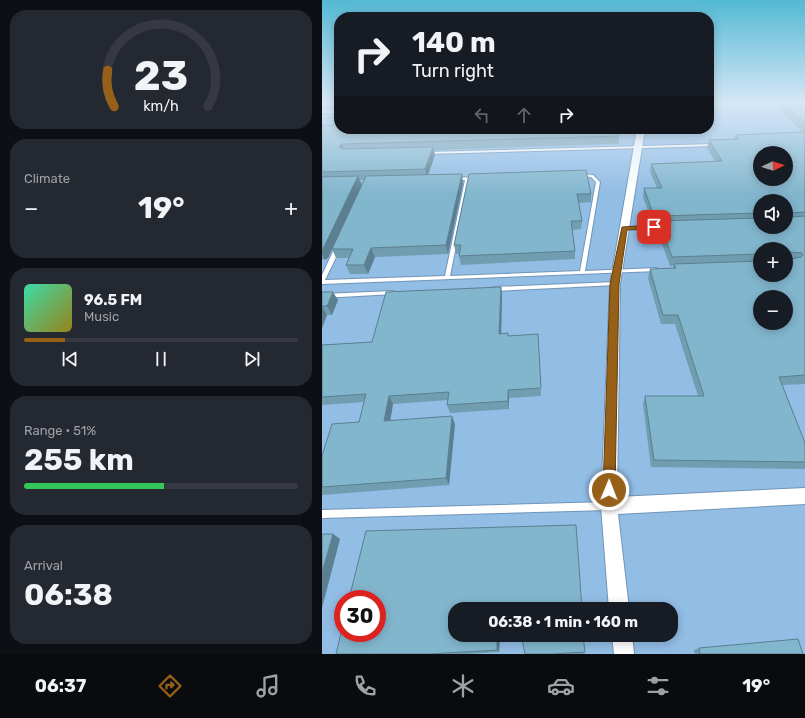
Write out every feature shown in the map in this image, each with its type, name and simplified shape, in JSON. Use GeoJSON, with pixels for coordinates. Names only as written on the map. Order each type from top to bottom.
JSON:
{"type":"FeatureCollection","features":[{"type":"Feature","properties":{"kind":"street"},"geometry":{"type":"LineString","coordinates":[[618,602],[609,506],[616,278],[640,134]]}},
{"type":"Feature","properties":{"kind":"street"},"geometry":{"type":"LineString","coordinates":[[609,506],[805,496]]}},
{"type":"Feature","properties":{"kind":"street"},"geometry":{"type":"LineString","coordinates":[[623,642],[624,654]]}},
{"type":"Feature","properties":{"kind":"lane"},"geometry":{"type":"LineString","coordinates":[[425,153],[718,145]]}},
{"type":"Feature","properties":{"kind":"lane"},"geometry":{"type":"LineString","coordinates":[[571,176],[592,176],[598,182],[582,273]]}},
{"type":"Feature","properties":{"kind":"lane"},"geometry":{"type":"LineString","coordinates":[[452,179],[483,178]]}},
{"type":"Feature","properties":{"kind":"lane"},"geometry":{"type":"LineString","coordinates":[[447,277],[467,179]]}},
{"type":"Feature","properties":{"kind":"lane"},"geometry":{"type":"LineString","coordinates":[[624,228],[672,227]]}},
{"type":"Feature","properties":{"kind":"lane"},"geometry":{"type":"LineString","coordinates":[[342,238],[322,281],[582,273],[616,278]]}},
{"type":"Feature","properties":{"kind":"lane"},"geometry":{"type":"LineString","coordinates":[[488,289],[616,278],[664,270]]}},
{"type":"Feature","properties":{"kind":"lane"},"geometry":{"type":"LineString","coordinates":[[322,296],[401,293]]}},
{"type":"Feature","properties":{"kind":"lane"},"geometry":{"type":"LineString","coordinates":[[322,514],[609,506]]}},
{"type":"Feature","properties":{"kind":"shaded area"},"geometry":{"type":"Polygon","coordinates":[[[322,133],[334,133],[334,134],[714,134],[714,133],[805,133],[805,654],[322,654],[322,133]]]}},
{"type":"Feature","properties":{"kind":"building"},"geometry":{"type":"Polygon","coordinates":[[[322,133],[334,133],[334,134],[618,134],[619,136],[342,144],[339,147],[343,149],[433,147],[425,169],[322,172],[322,133]]]}},
{"type":"Feature","properties":{"kind":"building"},"geometry":{"type":"Polygon","coordinates":[[[805,133],[805,212],[793,213],[793,194],[753,194],[753,213],[657,216],[656,213],[653,214],[644,188],[662,188],[651,164],[722,161],[709,140],[738,139],[736,135],[805,133]]]}},
{"type":"Feature","properties":{"kind":"building"},"geometry":{"type":"Polygon","coordinates":[[[586,170],[591,194],[577,194],[582,221],[571,221],[575,251],[459,256],[461,245],[454,245],[469,174],[586,170]]]}},
{"type":"Feature","properties":{"kind":"building"},"geometry":{"type":"Polygon","coordinates":[[[462,174],[446,245],[371,248],[364,265],[346,265],[353,249],[332,249],[366,176],[462,174]]]}},
{"type":"Feature","properties":{"kind":"building"},"geometry":{"type":"Polygon","coordinates":[[[358,176],[323,249],[322,250],[322,177],[358,176]]]}},
{"type":"Feature","properties":{"kind":"building"},"geometry":{"type":"Polygon","coordinates":[[[805,216],[805,375],[779,377],[805,443],[805,462],[654,460],[645,396],[704,396],[678,315],[663,315],[650,269],[676,268],[674,264],[753,261],[753,282],[793,282],[793,259],[801,257],[803,255],[802,253],[793,252],[793,242],[753,242],[753,254],[672,257],[659,221],[753,218],[753,234],[793,234],[793,217],[805,216]]]}},
{"type":"Feature","properties":{"kind":"building"},"geometry":{"type":"Polygon","coordinates":[[[501,287],[499,334],[508,333],[508,336],[538,334],[541,388],[508,390],[508,401],[447,405],[449,392],[389,396],[384,421],[452,416],[446,478],[322,487],[322,456],[332,424],[359,422],[366,394],[322,397],[322,345],[372,342],[386,292],[501,287]]]}},
{"type":"Feature","properties":{"kind":"building"},"geometry":{"type":"Polygon","coordinates":[[[322,292],[333,292],[327,306],[322,306],[322,292]]]}},
{"type":"Feature","properties":{"kind":"building"},"geometry":{"type":"Polygon","coordinates":[[[576,525],[582,602],[448,602],[448,642],[497,642],[497,650],[429,654],[336,654],[339,642],[386,642],[386,590],[351,590],[366,531],[576,525]]]}},
{"type":"Feature","properties":{"kind":"building"},"geometry":{"type":"Polygon","coordinates":[[[322,534],[333,534],[322,573],[322,534]]]}},
{"type":"Feature","properties":{"kind":"building"},"geometry":{"type":"Polygon","coordinates":[[[798,639],[803,654],[700,654],[699,648],[798,639]]]}},
{"type":"Feature","properties":{"kind":"building"},"geometry":{"type":"Polygon","coordinates":[[[522,642],[584,642],[585,652],[525,654],[522,642]]]}},
{"type":"Feature","properties":{"kind":"route"},"geometry":{"type":"LineString","coordinates":[[609,490],[614,284],[616,272],[624,228],[654,227]]}}]}
